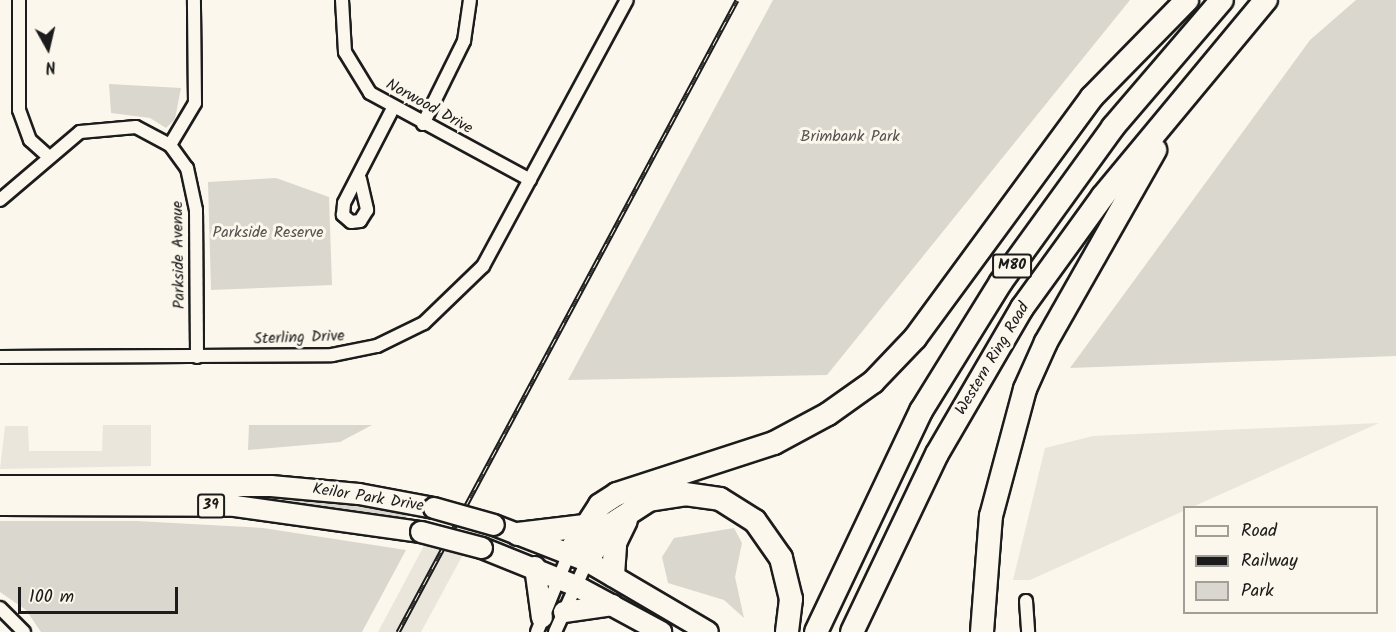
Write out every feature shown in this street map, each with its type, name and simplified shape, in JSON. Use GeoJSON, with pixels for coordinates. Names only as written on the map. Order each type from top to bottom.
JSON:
{"type":"FeatureCollection","features":[{"type":"Feature","properties":{"kind":"highway"},"geometry":{"type":"LineString","coordinates":[[571,569],[583,526],[600,505],[634,485],[774,443],[828,414],[873,382],[915,338],[1092,97],[1187,0]]}},
{"type":"Feature","properties":{"kind":"highway","name":"Western Ring Road"},"geometry":{"type":"LineString","coordinates":[[816,632],[892,468],[976,322],[1113,127],[1222,0]]}},
{"type":"Feature","properties":{"kind":"highway","name":"Western Ring Road"},"geometry":{"type":"LineString","coordinates":[[852,632],[932,464],[1022,308],[1204,73],[1266,0]]}},
{"type":"Feature","properties":{"kind":"highway"},"geometry":{"type":"LineString","coordinates":[[982,632],[998,483],[1035,365],[1204,73]]}},
{"type":"Feature","properties":{"kind":"highway"},"geometry":{"type":"LineString","coordinates":[[571,569],[609,526],[636,507],[694,495],[720,500],[749,516],[768,536],[786,570],[791,598],[788,632]]}},
{"type":"Feature","properties":{"kind":"highway"},"geometry":{"type":"LineString","coordinates":[[613,575],[615,543],[636,507]]}},
{"type":"Feature","properties":{"kind":"highway"},"geometry":{"type":"LineString","coordinates":[[524,536],[583,526]]}},
{"type":"Feature","properties":{"kind":"main road","name":"Keilor Park Drive"},"geometry":{"type":"LineString","coordinates":[[0,486],[271,486],[359,494],[434,508],[524,536],[571,569],[614,605],[661,632]]}},
{"type":"Feature","properties":{"kind":"main road","name":"Keilor Park Drive"},"geometry":{"type":"LineString","coordinates":[[0,505],[235,506],[421,532],[482,548],[535,567],[613,575],[708,632]]}},
{"type":"Feature","properties":{"kind":"main road"},"geometry":{"type":"LineString","coordinates":[[535,567],[545,627]]}},
{"type":"Feature","properties":{"kind":"main road"},"geometry":{"type":"LineString","coordinates":[[564,612],[614,605]]}},
{"type":"Feature","properties":{"kind":"street"},"geometry":{"type":"LineString","coordinates":[[19,0],[21,124],[48,156]]}},
{"type":"Feature","properties":{"kind":"street"},"geometry":{"type":"LineString","coordinates":[[170,145],[195,104],[194,0]]}},
{"type":"Feature","properties":{"kind":"street","name":"Norwood Drive"},"geometry":{"type":"LineString","coordinates":[[342,0],[342,40],[354,74],[393,108],[530,180]]}},
{"type":"Feature","properties":{"kind":"street"},"geometry":{"type":"LineString","coordinates":[[423,124],[464,41],[470,0]]}},
{"type":"Feature","properties":{"kind":"street","name":"Sterling Drive"},"geometry":{"type":"LineString","coordinates":[[0,357],[332,355],[409,332],[439,313],[471,281],[530,180],[627,0]]}},
{"type":"Feature","properties":{"kind":"street"},"geometry":{"type":"LineString","coordinates":[[360,179],[393,108]]}},
{"type":"Feature","properties":{"kind":"street","name":"Parkside Avenue"},"geometry":{"type":"LineString","coordinates":[[0,200],[65,140],[98,126],[136,127],[170,145],[187,168],[196,210],[197,357]]}},
{"type":"Feature","properties":{"kind":"street"},"geometry":{"type":"LineString","coordinates":[[545,627],[564,612],[571,569]]}},
{"type":"Feature","properties":{"kind":"street"},"geometry":{"type":"LineString","coordinates":[[545,627],[571,569]]}},
{"type":"Feature","properties":{"kind":"street"},"geometry":{"type":"LineString","coordinates":[[1026,601],[1028,632]]}},
{"type":"Feature","properties":{"kind":"street"},"geometry":{"type":"LineString","coordinates":[[0,608],[24,632]]}},
{"type":"Feature","properties":{"kind":"shaded area"},"geometry":{"type":"Polygon","coordinates":[[[1379,423],[1194,506],[1183,506],[1183,511],[1030,580],[1013,580],[1045,448],[1093,436],[1379,423]]]}},
{"type":"Feature","properties":{"kind":"shaded area"},"geometry":{"type":"Polygon","coordinates":[[[103,425],[151,425],[151,466],[0,469],[5,426],[28,426],[29,451],[102,451],[103,425]]]}},
{"type":"Feature","properties":{"kind":"shaded area"},"geometry":{"type":"Polygon","coordinates":[[[427,540],[465,551],[421,632],[378,632],[427,540]]]}},
{"type":"Feature","properties":{"kind":"green space","name":"Brimbank Park"},"geometry":{"type":"Polygon","coordinates":[[[773,0],[1130,0],[827,375],[568,380],[773,0]]]}},
{"type":"Feature","properties":{"kind":"green space"},"geometry":{"type":"Polygon","coordinates":[[[1356,0],[1396,0],[1396,356],[1070,368],[1310,40],[1356,0]]]}},
{"type":"Feature","properties":{"kind":"green space"},"geometry":{"type":"Polygon","coordinates":[[[109,84],[181,88],[175,119],[166,128],[150,118],[111,113],[109,84]]]}},
{"type":"Feature","properties":{"kind":"green space","name":"Parkside Reserve"},"geometry":{"type":"Polygon","coordinates":[[[276,178],[329,197],[332,285],[211,290],[208,182],[276,178]]]}},
{"type":"Feature","properties":{"kind":"green space"},"geometry":{"type":"Polygon","coordinates":[[[249,425],[372,425],[340,442],[248,450],[249,425]]]}},
{"type":"Feature","properties":{"kind":"green space"},"geometry":{"type":"Polygon","coordinates":[[[239,492],[361,501],[407,514],[405,522],[0,499],[239,492]]]}},
{"type":"Feature","properties":{"kind":"green space"},"geometry":{"type":"Polygon","coordinates":[[[0,521],[136,521],[263,528],[406,550],[362,632],[41,632],[26,610],[0,592],[0,521]]]}},
{"type":"Feature","properties":{"kind":"green space"},"geometry":{"type":"Polygon","coordinates":[[[734,528],[742,543],[735,577],[744,618],[724,600],[668,583],[662,557],[674,538],[734,528]]]}},
{"type":"Feature","properties":{"kind":"railway"},"geometry":{"type":"LineString","coordinates":[[398,632],[737,0]]}}]}
